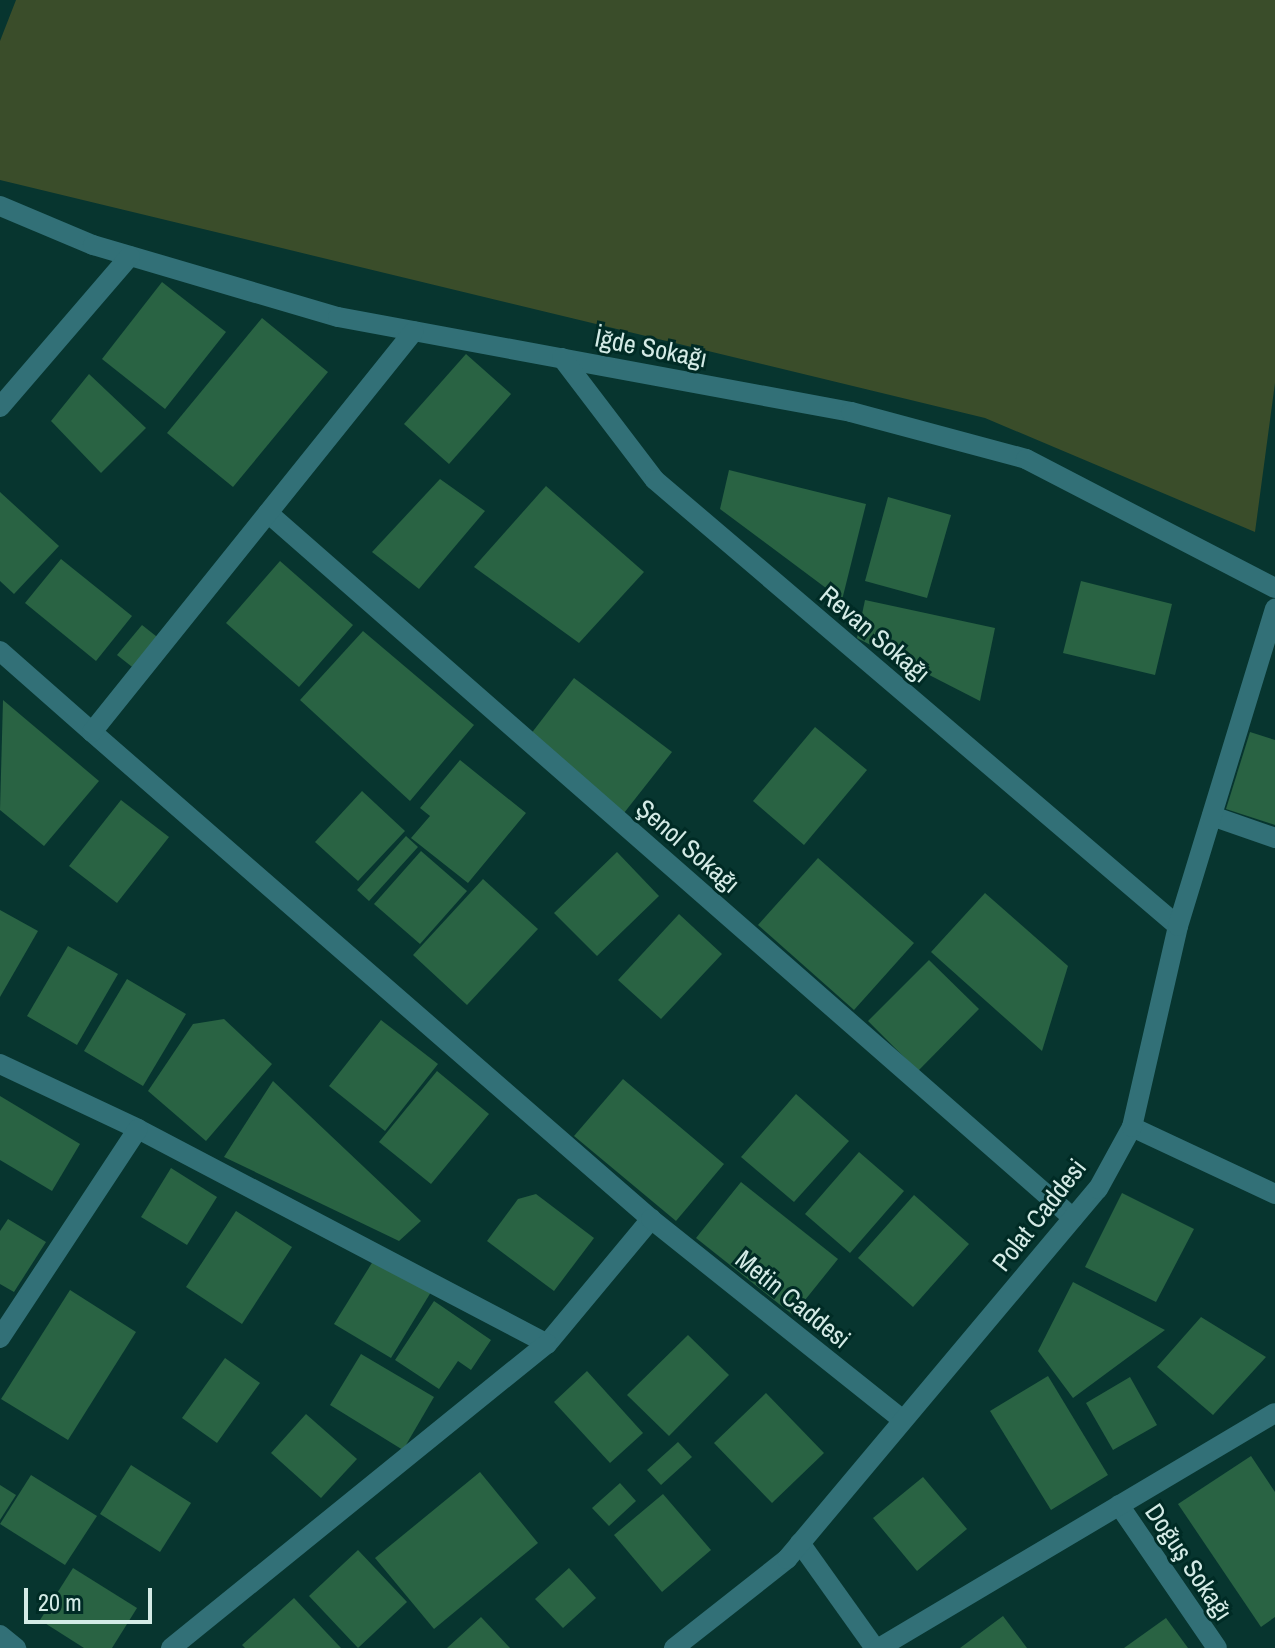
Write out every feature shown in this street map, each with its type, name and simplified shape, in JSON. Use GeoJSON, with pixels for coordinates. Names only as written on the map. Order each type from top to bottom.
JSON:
{"type":"FeatureCollection","features":[{"type":"Feature","properties":{"kind":"street","name":"İğde Sokağı"},"geometry":{"type":"LineString","coordinates":[[0,206],[130,256],[338,317],[851,412],[1026,459],[1275,588]]}},
{"type":"Feature","properties":{"kind":"street"},"geometry":{"type":"LineString","coordinates":[[0,407],[130,256]]}},
{"type":"Feature","properties":{"kind":"street"},"geometry":{"type":"LineString","coordinates":[[0,651],[92,732],[414,331]]}},
{"type":"Feature","properties":{"kind":"street","name":"Revan Sokağı"},"geometry":{"type":"LineString","coordinates":[[562,358],[655,480],[1178,926]]}},
{"type":"Feature","properties":{"kind":"street","name":"Şenol Sokağı"},"geometry":{"type":"LineString","coordinates":[[268,513],[1073,1218]]}},
{"type":"Feature","properties":{"kind":"street","name":"Polat Caddesi"},"geometry":{"type":"LineString","coordinates":[[674,1648],[800,1543],[1098,1189],[1132,1127],[1178,926],[1275,608]]}},
{"type":"Feature","properties":{"kind":"street","name":"Metin Caddesi"},"geometry":{"type":"LineString","coordinates":[[92,732],[651,1219],[903,1420]]}},
{"type":"Feature","properties":{"kind":"street"},"geometry":{"type":"LineString","coordinates":[[1212,816],[1275,838]]}},
{"type":"Feature","properties":{"kind":"street"},"geometry":{"type":"LineString","coordinates":[[0,1064],[138,1129],[547,1344]]}},
{"type":"Feature","properties":{"kind":"street"},"geometry":{"type":"LineString","coordinates":[[1132,1127],[1275,1194]]}},
{"type":"Feature","properties":{"kind":"street"},"geometry":{"type":"LineString","coordinates":[[0,1338],[138,1129]]}},
{"type":"Feature","properties":{"kind":"street"},"geometry":{"type":"LineString","coordinates":[[171,1648],[547,1344],[651,1219]]}},
{"type":"Feature","properties":{"kind":"street"},"geometry":{"type":"LineString","coordinates":[[800,1543],[877,1648],[1275,1413]]}},
{"type":"Feature","properties":{"kind":"street","name":"Doğuş Sokağı"},"geometry":{"type":"LineString","coordinates":[[1119,1505],[1217,1648]]}},
{"type":"Feature","properties":{"kind":"street"},"geometry":{"type":"LineString","coordinates":[[0,1635],[16,1648]]}},
{"type":"Feature","properties":{"kind":"green space"},"geometry":{"type":"Polygon","coordinates":[[[16,0],[1275,0],[1275,383],[1255,532],[985,418],[0,180],[0,41],[16,0]]]}},
{"type":"Feature","properties":{"kind":"building"},"geometry":{"type":"Polygon","coordinates":[[[162,282],[226,332],[165,409],[102,359],[162,282]]]}},
{"type":"Feature","properties":{"kind":"building"},"geometry":{"type":"Polygon","coordinates":[[[262,318],[328,372],[233,487],[167,433],[262,318]]]}},
{"type":"Feature","properties":{"kind":"building"},"geometry":{"type":"Polygon","coordinates":[[[466,354],[511,394],[449,464],[404,424],[466,354]]]}},
{"type":"Feature","properties":{"kind":"building"},"geometry":{"type":"Polygon","coordinates":[[[89,374],[146,428],[101,473],[51,421],[89,374]]]}},
{"type":"Feature","properties":{"kind":"building"},"geometry":{"type":"Polygon","coordinates":[[[729,470],[866,504],[842,600],[720,509],[729,470]]]}},
{"type":"Feature","properties":{"kind":"building"},"geometry":{"type":"Polygon","coordinates":[[[440,479],[485,511],[419,589],[372,552],[440,479]]]}},
{"type":"Feature","properties":{"kind":"building"},"geometry":{"type":"Polygon","coordinates":[[[546,486],[644,572],[579,643],[474,567],[546,486]]]}},
{"type":"Feature","properties":{"kind":"building"},"geometry":{"type":"Polygon","coordinates":[[[0,492],[59,546],[14,594],[0,581],[0,492]]]}},
{"type":"Feature","properties":{"kind":"building"},"geometry":{"type":"Polygon","coordinates":[[[888,497],[951,515],[927,598],[865,581],[888,497]]]}},
{"type":"Feature","properties":{"kind":"building"},"geometry":{"type":"Polygon","coordinates":[[[61,559],[132,616],[96,661],[25,603],[61,559]]]}},
{"type":"Feature","properties":{"kind":"building"},"geometry":{"type":"Polygon","coordinates":[[[280,561],[353,625],[299,687],[226,623],[280,561]]]}},
{"type":"Feature","properties":{"kind":"building"},"geometry":{"type":"Polygon","coordinates":[[[1081,581],[1172,604],[1155,675],[1063,653],[1081,581]]]}},
{"type":"Feature","properties":{"kind":"building"},"geometry":{"type":"Polygon","coordinates":[[[865,600],[995,628],[980,701],[857,638],[865,600]]]}},
{"type":"Feature","properties":{"kind":"building"},"geometry":{"type":"Polygon","coordinates":[[[142,625],[161,640],[136,670],[117,655],[142,625]]]}},
{"type":"Feature","properties":{"kind":"building"},"geometry":{"type":"Polygon","coordinates":[[[363,631],[474,725],[410,801],[300,700],[363,631]]]}},
{"type":"Feature","properties":{"kind":"building"},"geometry":{"type":"Polygon","coordinates":[[[574,678],[672,752],[624,813],[527,739],[574,678]]]}},
{"type":"Feature","properties":{"kind":"building"},"geometry":{"type":"Polygon","coordinates":[[[3,700],[99,781],[44,846],[0,810],[3,700]]]}},
{"type":"Feature","properties":{"kind":"building"},"geometry":{"type":"Polygon","coordinates":[[[815,727],[867,770],[804,845],[753,801],[815,727]]]}},
{"type":"Feature","properties":{"kind":"building"},"geometry":{"type":"Polygon","coordinates":[[[1250,732],[1275,740],[1275,825],[1226,809],[1250,732]]]}},
{"type":"Feature","properties":{"kind":"building"},"geometry":{"type":"Polygon","coordinates":[[[460,760],[526,813],[468,883],[411,838],[430,816],[420,808],[460,760]]]}},
{"type":"Feature","properties":{"kind":"building"},"geometry":{"type":"Polygon","coordinates":[[[362,791],[405,831],[358,881],[315,842],[362,791]]]}},
{"type":"Feature","properties":{"kind":"building"},"geometry":{"type":"Polygon","coordinates":[[[121,800],[169,837],[117,903],[69,866],[121,800]]]}},
{"type":"Feature","properties":{"kind":"building"},"geometry":{"type":"Polygon","coordinates":[[[406,836],[418,847],[369,901],[357,890],[406,836]]]}},
{"type":"Feature","properties":{"kind":"building"},"geometry":{"type":"Polygon","coordinates":[[[421,851],[467,891],[420,944],[374,904],[421,851]]]}},
{"type":"Feature","properties":{"kind":"building"},"geometry":{"type":"Polygon","coordinates":[[[617,852],[659,896],[597,956],[554,913],[617,852]]]}},
{"type":"Feature","properties":{"kind":"building"},"geometry":{"type":"Polygon","coordinates":[[[818,858],[914,943],[854,1010],[758,925],[818,858]]]}},
{"type":"Feature","properties":{"kind":"building"},"geometry":{"type":"Polygon","coordinates":[[[483,879],[538,929],[467,1005],[413,955],[483,879]]]}},
{"type":"Feature","properties":{"kind":"building"},"geometry":{"type":"Polygon","coordinates":[[[985,893],[1068,966],[1042,1051],[931,952],[985,893]]]}},
{"type":"Feature","properties":{"kind":"building"},"geometry":{"type":"Polygon","coordinates":[[[0,910],[38,931],[0,997],[0,910]]]}},
{"type":"Feature","properties":{"kind":"building"},"geometry":{"type":"Polygon","coordinates":[[[679,914],[722,954],[661,1019],[618,980],[679,914]]]}},
{"type":"Feature","properties":{"kind":"building"},"geometry":{"type":"Polygon","coordinates":[[[68,946],[118,974],[77,1045],[27,1016],[68,946]]]}},
{"type":"Feature","properties":{"kind":"building"},"geometry":{"type":"Polygon","coordinates":[[[929,960],[979,1009],[918,1071],[868,1021],[929,960]]]}},
{"type":"Feature","properties":{"kind":"building"},"geometry":{"type":"Polygon","coordinates":[[[127,979],[186,1014],[143,1086],[84,1051],[127,979]]]}},
{"type":"Feature","properties":{"kind":"building"},"geometry":{"type":"Polygon","coordinates":[[[224,1019],[272,1064],[206,1141],[148,1091],[193,1024],[224,1019]]]}},
{"type":"Feature","properties":{"kind":"building"},"geometry":{"type":"Polygon","coordinates":[[[381,1020],[438,1064],[385,1131],[329,1086],[381,1020]]]}},
{"type":"Feature","properties":{"kind":"building"},"geometry":{"type":"Polygon","coordinates":[[[437,1071],[489,1114],[431,1184],[379,1142],[437,1071]]]}},
{"type":"Feature","properties":{"kind":"building"},"geometry":{"type":"Polygon","coordinates":[[[623,1079],[724,1164],[676,1221],[574,1136],[623,1079]]]}},
{"type":"Feature","properties":{"kind":"building"},"geometry":{"type":"Polygon","coordinates":[[[273,1081],[421,1221],[399,1241],[224,1157],[273,1081]]]}},
{"type":"Feature","properties":{"kind":"building"},"geometry":{"type":"Polygon","coordinates":[[[796,1094],[849,1141],[794,1202],[741,1157],[796,1094]]]}},
{"type":"Feature","properties":{"kind":"building"},"geometry":{"type":"Polygon","coordinates":[[[0,1096],[80,1144],[52,1191],[0,1160],[0,1096]]]}},
{"type":"Feature","properties":{"kind":"building"},"geometry":{"type":"Polygon","coordinates":[[[859,1152],[904,1191],[850,1253],[805,1214],[859,1152]]]}},
{"type":"Feature","properties":{"kind":"building"},"geometry":{"type":"Polygon","coordinates":[[[171,1168],[217,1197],[187,1245],[141,1217],[171,1168]]]}},
{"type":"Feature","properties":{"kind":"building"},"geometry":{"type":"Polygon","coordinates":[[[741,1182],[838,1259],[793,1315],[696,1238],[741,1182]]]}},
{"type":"Feature","properties":{"kind":"building"},"geometry":{"type":"Polygon","coordinates":[[[1122,1193],[1194,1229],[1156,1302],[1085,1267],[1122,1193]]]}},
{"type":"Feature","properties":{"kind":"building"},"geometry":{"type":"Polygon","coordinates":[[[536,1194],[594,1238],[554,1291],[487,1241],[518,1199],[536,1194]]]}},
{"type":"Feature","properties":{"kind":"building"},"geometry":{"type":"Polygon","coordinates":[[[914,1195],[969,1244],[913,1307],[858,1258],[914,1195]]]}},
{"type":"Feature","properties":{"kind":"building"},"geometry":{"type":"Polygon","coordinates":[[[236,1211],[292,1247],[242,1324],[186,1287],[236,1211]]]}},
{"type":"Feature","properties":{"kind":"building"},"geometry":{"type":"Polygon","coordinates":[[[8,1219],[46,1242],[14,1292],[0,1284],[0,1231],[8,1219]]]}},
{"type":"Feature","properties":{"kind":"building"},"geometry":{"type":"Polygon","coordinates":[[[375,1258],[431,1292],[391,1358],[334,1324],[375,1258]]]}},
{"type":"Feature","properties":{"kind":"building"},"geometry":{"type":"Polygon","coordinates":[[[1073,1282],[1165,1330],[1073,1398],[1038,1351],[1073,1282]]]}},
{"type":"Feature","properties":{"kind":"building"},"geometry":{"type":"Polygon","coordinates":[[[70,1290],[136,1332],[68,1440],[1,1399],[70,1290]]]}},
{"type":"Feature","properties":{"kind":"building"},"geometry":{"type":"Polygon","coordinates":[[[434,1301],[491,1340],[471,1370],[458,1361],[439,1389],[395,1360],[434,1301]]]}},
{"type":"Feature","properties":{"kind":"building"},"geometry":{"type":"Polygon","coordinates":[[[1201,1317],[1266,1357],[1213,1415],[1157,1367],[1201,1317]]]}},
{"type":"Feature","properties":{"kind":"building"},"geometry":{"type":"Polygon","coordinates":[[[688,1335],[729,1375],[669,1436],[627,1395],[688,1335]]]}},
{"type":"Feature","properties":{"kind":"building"},"geometry":{"type":"Polygon","coordinates":[[[361,1354],[434,1397],[403,1450],[330,1405],[361,1354]]]}},
{"type":"Feature","properties":{"kind":"building"},"geometry":{"type":"Polygon","coordinates":[[[225,1358],[260,1383],[217,1443],[182,1418],[225,1358]]]}},
{"type":"Feature","properties":{"kind":"building"},"geometry":{"type":"Polygon","coordinates":[[[587,1371],[643,1433],[610,1463],[554,1402],[587,1371]]]}},
{"type":"Feature","properties":{"kind":"building"},"geometry":{"type":"Polygon","coordinates":[[[1048,1376],[1108,1475],[1051,1510],[990,1411],[1048,1376]]]}},
{"type":"Feature","properties":{"kind":"building"},"geometry":{"type":"Polygon","coordinates":[[[1130,1377],[1157,1425],[1113,1450],[1086,1403],[1130,1377]]]}},
{"type":"Feature","properties":{"kind":"building"},"geometry":{"type":"Polygon","coordinates":[[[766,1393],[824,1453],[772,1503],[714,1443],[766,1393]]]}},
{"type":"Feature","properties":{"kind":"building"},"geometry":{"type":"Polygon","coordinates":[[[306,1414],[357,1459],[321,1498],[271,1453],[306,1414]]]}},
{"type":"Feature","properties":{"kind":"building"},"geometry":{"type":"Polygon","coordinates":[[[678,1442],[692,1457],[661,1485],[647,1470],[678,1442]]]}},
{"type":"Feature","properties":{"kind":"building"},"geometry":{"type":"Polygon","coordinates":[[[1251,1456],[1275,1492],[1275,1617],[1261,1627],[1178,1504],[1251,1456]]]}},
{"type":"Feature","properties":{"kind":"building"},"geometry":{"type":"Polygon","coordinates":[[[131,1465],[191,1503],[160,1552],[100,1514],[131,1465]]]}},
{"type":"Feature","properties":{"kind":"building"},"geometry":{"type":"Polygon","coordinates":[[[480,1472],[538,1543],[434,1629],[375,1558],[480,1472]]]}},
{"type":"Feature","properties":{"kind":"building"},"geometry":{"type":"Polygon","coordinates":[[[31,1475],[97,1516],[65,1565],[0,1524],[31,1475]]]}},
{"type":"Feature","properties":{"kind":"building"},"geometry":{"type":"Polygon","coordinates":[[[923,1477],[967,1529],[917,1571],[873,1518],[923,1477]]]}},
{"type":"Feature","properties":{"kind":"building"},"geometry":{"type":"Polygon","coordinates":[[[620,1483],[636,1501],[609,1526],[592,1508],[620,1483]]]}},
{"type":"Feature","properties":{"kind":"building"},"geometry":{"type":"Polygon","coordinates":[[[0,1485],[16,1495],[0,1520],[0,1485]]]}},
{"type":"Feature","properties":{"kind":"building"},"geometry":{"type":"Polygon","coordinates":[[[663,1494],[711,1550],[662,1592],[614,1535],[663,1494]]]}},
{"type":"Feature","properties":{"kind":"building"},"geometry":{"type":"Polygon","coordinates":[[[358,1550],[407,1602],[358,1648],[309,1596],[358,1550]]]}},
{"type":"Feature","properties":{"kind":"building"},"geometry":{"type":"Polygon","coordinates":[[[73,1568],[137,1608],[112,1648],[84,1648],[40,1620],[73,1568]]]}},
{"type":"Feature","properties":{"kind":"building"},"geometry":{"type":"Polygon","coordinates":[[[569,1568],[596,1598],[563,1628],[535,1599],[569,1568]]]}},
{"type":"Feature","properties":{"kind":"building"},"geometry":{"type":"Polygon","coordinates":[[[294,1598],[341,1648],[245,1648],[242,1645],[294,1598]]]}},
{"type":"Feature","properties":{"kind":"building"},"geometry":{"type":"Polygon","coordinates":[[[1003,1616],[1027,1648],[960,1648],[1003,1616]]]}},
{"type":"Feature","properties":{"kind":"building"},"geometry":{"type":"Polygon","coordinates":[[[481,1617],[510,1648],[447,1648],[481,1617]]]}},
{"type":"Feature","properties":{"kind":"building"},"geometry":{"type":"Polygon","coordinates":[[[1166,1618],[1188,1648],[1124,1648],[1166,1618]]]}}]}
